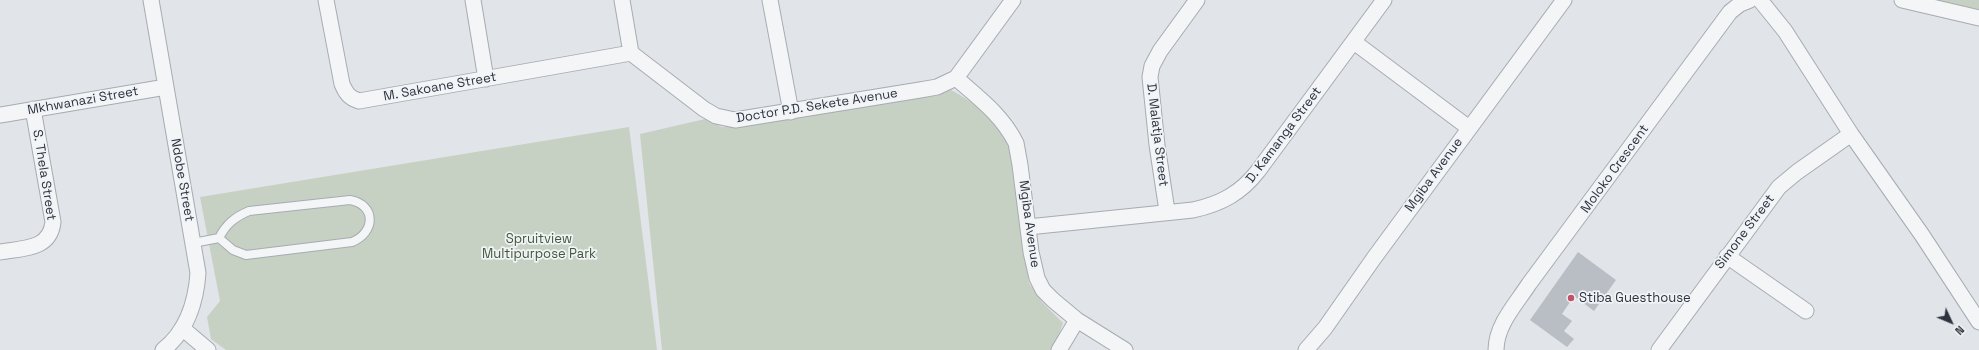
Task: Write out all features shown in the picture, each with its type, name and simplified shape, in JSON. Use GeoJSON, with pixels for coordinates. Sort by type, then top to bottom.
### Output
{"type":"FeatureCollection","features":[{"type":"Feature","properties":{"kind":"street","name":"Ndobe Street"},"geometry":{"type":"LineString","coordinates":[[151,0],[198,272],[194,302],[182,328],[163,350]]}},
{"type":"Feature","properties":{"kind":"street","name":"M. Sakoane Street"},"geometry":{"type":"LineString","coordinates":[[326,0],[342,84],[346,93],[359,101],[631,53]]}},
{"type":"Feature","properties":{"kind":"street"},"geometry":{"type":"LineString","coordinates":[[473,0],[486,79]]}},
{"type":"Feature","properties":{"kind":"street"},"geometry":{"type":"LineString","coordinates":[[622,0],[631,53]]}},
{"type":"Feature","properties":{"kind":"street"},"geometry":{"type":"LineString","coordinates":[[770,0],[790,112]]}},
{"type":"Feature","properties":{"kind":"street","name":"Doctor P.D. Sekete Avenue"},"geometry":{"type":"LineString","coordinates":[[631,53],[716,116],[735,120],[746,120],[937,87],[956,78],[1012,0]]}},
{"type":"Feature","properties":{"kind":"street","name":"D. Malatja Street"},"geometry":{"type":"LineString","coordinates":[[1167,211],[1157,145],[1150,77],[1152,66],[1160,52],[1197,0]]}},
{"type":"Feature","properties":{"kind":"street","name":"D. Kamanga Street"},"geometry":{"type":"LineString","coordinates":[[1028,227],[1207,207],[1228,198],[1248,184],[1384,0]]}},
{"type":"Feature","properties":{"kind":"street","name":"Mgiba Avenue"},"geometry":{"type":"LineString","coordinates":[[1306,350],[1332,319],[1374,258],[1564,0]]}},
{"type":"Feature","properties":{"kind":"street","name":"Moloko Crescent"},"geometry":{"type":"LineString","coordinates":[[1496,350],[1496,342],[1502,324],[1529,284],[1730,12],[1740,4],[1750,0]]}},
{"type":"Feature","properties":{"kind":"street"},"geometry":{"type":"LineString","coordinates":[[1760,0],[1784,31],[1851,134],[1922,235],[1979,322]]}},
{"type":"Feature","properties":{"kind":"street"},"geometry":{"type":"LineString","coordinates":[[1902,0],[1979,18]]}},
{"type":"Feature","properties":{"kind":"street"},"geometry":{"type":"LineString","coordinates":[[1354,42],[1469,128]]}},
{"type":"Feature","properties":{"kind":"street","name":"Mgiba Avenue"},"geometry":{"type":"LineString","coordinates":[[956,78],[999,116],[1009,128],[1016,143],[1037,278],[1043,290],[1077,320],[1125,350]]}},
{"type":"Feature","properties":{"kind":"street","name":"Mkhwanazi Street"},"geometry":{"type":"LineString","coordinates":[[0,115],[166,87]]}},
{"type":"Feature","properties":{"kind":"street","name":"S. Thela Street"},"geometry":{"type":"LineString","coordinates":[[0,252],[39,244],[47,240],[52,232],[53,222],[33,109]]}},
{"type":"Feature","properties":{"kind":"street","name":"Simone Street"},"geometry":{"type":"LineString","coordinates":[[1659,350],[1762,209],[1786,180],[1851,134]]}},
{"type":"Feature","properties":{"kind":"street"},"geometry":{"type":"LineString","coordinates":[[1727,256],[1806,311]]}},
{"type":"Feature","properties":{"kind":"street"},"geometry":{"type":"LineString","coordinates":[[1059,350],[1077,320]]}},
{"type":"Feature","properties":{"kind":"street"},"geometry":{"type":"LineString","coordinates":[[182,328],[208,350]]}},
{"type":"Feature","properties":{"kind":"lane"},"geometry":{"type":"LineString","coordinates":[[193,243],[219,238],[228,224],[238,216],[257,210],[350,200],[362,204],[367,209],[370,222],[364,235],[352,242],[336,245],[246,254],[233,250],[219,238]]}},
{"type":"Feature","properties":{"kind":"green space"},"geometry":{"type":"Polygon","coordinates":[[[1933,0],[1979,0],[1979,10],[1933,0]]]}},
{"type":"Feature","properties":{"kind":"green space"},"geometry":{"type":"Polygon","coordinates":[[[951,90],[968,100],[991,119],[1009,141],[1029,283],[1042,302],[1063,323],[1058,337],[1050,350],[662,350],[640,134],[705,119],[722,127],[756,124],[951,90]]]}},
{"type":"Feature","properties":{"kind":"green space","name":"Spruitview Multipurpose Park"},"geometry":{"type":"Polygon","coordinates":[[[629,127],[657,350],[226,350],[211,339],[207,317],[220,301],[200,197],[629,127]]]}},
{"type":"Feature","properties":{"kind":"building"},"geometry":{"type":"Polygon","coordinates":[[[1578,252],[1616,280],[1594,311],[1574,296],[1562,314],[1572,321],[1564,331],[1574,339],[1567,347],[1530,320],[1578,252]]]}},
{"type":"Feature","properties":{"kind":"place","name":"Stiba Guesthouse"},"geometry":{"type":"Point","coordinates":[1571,298]}}]}
